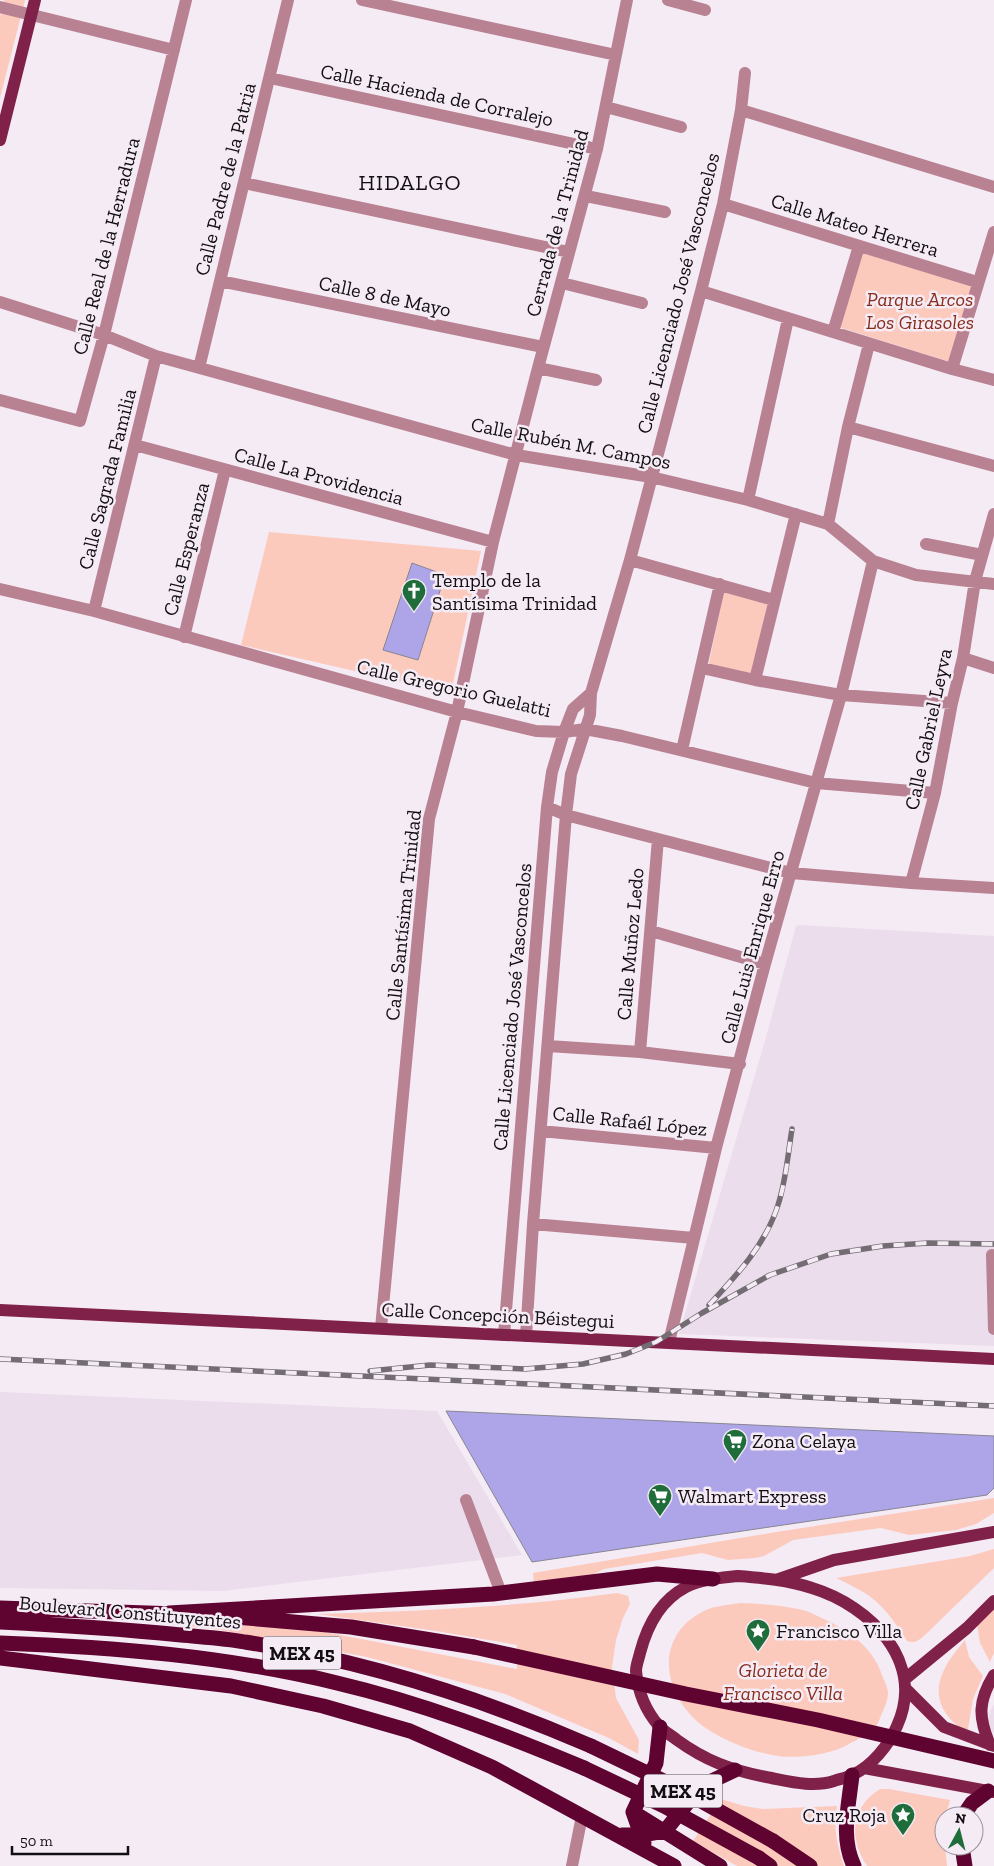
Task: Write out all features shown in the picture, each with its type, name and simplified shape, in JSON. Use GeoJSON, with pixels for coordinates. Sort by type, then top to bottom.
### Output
{"type":"FeatureCollection","features":[{"type":"Feature","properties":{"kind":"highway"},"geometry":{"type":"LineString","coordinates":[[169,1614],[502,1593],[657,1574],[713,1579]]}},
{"type":"Feature","properties":{"kind":"highway"},"geometry":{"type":"LineString","coordinates":[[0,1608],[287,1620],[342,1626],[474,1647],[686,1694],[818,1720],[994,1761]]}},
{"type":"Feature","properties":{"kind":"highway","name":"Boulevard Constituyentes"},"geometry":{"type":"LineString","coordinates":[[0,1622],[98,1626],[244,1641],[341,1661],[430,1685],[554,1730],[591,1746],[674,1786],[772,1841],[810,1866]]}},
{"type":"Feature","properties":{"kind":"highway","name":"Boulevard Constituyentes"},"geometry":{"type":"LineString","coordinates":[[0,1643],[93,1646],[241,1663],[337,1682],[482,1726],[584,1768],[664,1806],[765,1862]]}},
{"type":"Feature","properties":{"kind":"highway"},"geometry":{"type":"LineString","coordinates":[[0,1658],[231,1686],[324,1706],[410,1732],[458,1751],[527,1785],[674,1866]]}},
{"type":"Feature","properties":{"kind":"highway"},"geometry":{"type":"LineString","coordinates":[[648,1850],[640,1835],[633,1812],[656,1763],[660,1727]]}},
{"type":"Feature","properties":{"kind":"highway"},"geometry":{"type":"LineString","coordinates":[[618,1835],[640,1835],[664,1831],[701,1786],[735,1770]]}},
{"type":"Feature","properties":{"kind":"highway"},"geometry":{"type":"LineString","coordinates":[[854,1866],[847,1843],[846,1824],[858,1771]]}},
{"type":"Feature","properties":{"kind":"highway"},"geometry":{"type":"LineString","coordinates":[[970,1806],[991,1791]]}},
{"type":"Feature","properties":{"kind":"highway"},"geometry":{"type":"LineString","coordinates":[[633,1812],[720,1866]]}},
{"type":"Feature","properties":{"kind":"main road"},"geometry":{"type":"LineString","coordinates":[[0,140],[35,0]]}},
{"type":"Feature","properties":{"kind":"main road","name":"Calle Concepción Béistegui"},"geometry":{"type":"LineString","coordinates":[[0,1310],[994,1359]]}},
{"type":"Feature","properties":{"kind":"main road"},"geometry":{"type":"LineString","coordinates":[[779,1579],[834,1560],[994,1532]]}},
{"type":"Feature","properties":{"kind":"main road"},"geometry":{"type":"LineString","coordinates":[[738,1576],[779,1579],[814,1588],[845,1602],[874,1623],[892,1645],[902,1666],[906,1684],[902,1715],[894,1732],[880,1752],[858,1771],[828,1783],[798,1783],[735,1770],[697,1754],[660,1727],[642,1702],[636,1670],[642,1645],[654,1616],[670,1597],[687,1587],[713,1579],[738,1576]]}},
{"type":"Feature","properties":{"kind":"main road"},"geometry":{"type":"LineString","coordinates":[[906,1684],[994,1601]]}},
{"type":"Feature","properties":{"kind":"main road"},"geometry":{"type":"LineString","coordinates":[[992,1746],[982,1728],[980,1709],[983,1697],[994,1675]]}},
{"type":"Feature","properties":{"kind":"main road"},"geometry":{"type":"LineString","coordinates":[[906,1684],[944,1727],[992,1746]]}},
{"type":"Feature","properties":{"kind":"main road"},"geometry":{"type":"LineString","coordinates":[[858,1771],[991,1791]]}},
{"type":"Feature","properties":{"kind":"street","name":"Calle Real de la Herradura"},"geometry":{"type":"LineString","coordinates":[[0,400],[80,421],[104,335],[186,0]]}},
{"type":"Feature","properties":{"kind":"street","name":"Calle Padre de la Patria"},"geometry":{"type":"LineString","coordinates":[[199,368],[288,0]]}},
{"type":"Feature","properties":{"kind":"street"},"geometry":{"type":"LineString","coordinates":[[362,0],[616,55]]}},
{"type":"Feature","properties":{"kind":"street","name":"Cerrada de la Trinidad"},"geometry":{"type":"LineString","coordinates":[[516,455],[543,347],[598,149],[627,0]]}},
{"type":"Feature","properties":{"kind":"street"},"geometry":{"type":"LineString","coordinates":[[668,0],[705,10]]}},
{"type":"Feature","properties":{"kind":"street"},"geometry":{"type":"LineString","coordinates":[[0,8],[174,50]]}},
{"type":"Feature","properties":{"kind":"street","name":"Calle Licenciado José Vasconcelos"},"geometry":{"type":"LineString","coordinates":[[526,1336],[533,1224],[566,815],[571,774],[590,715],[591,693],[630,560],[723,204],[741,110],[745,73]]}},
{"type":"Feature","properties":{"kind":"street","name":"Calle Hacienda de Corralejo"},"geometry":{"type":"LineString","coordinates":[[270,78],[598,149]]}},
{"type":"Feature","properties":{"kind":"street"},"geometry":{"type":"LineString","coordinates":[[606,107],[680,127]]}},
{"type":"Feature","properties":{"kind":"street"},"geometry":{"type":"LineString","coordinates":[[741,110],[994,187]]}},
{"type":"Feature","properties":{"kind":"street"},"geometry":{"type":"LineString","coordinates":[[244,183],[569,252]]}},
{"type":"Feature","properties":{"kind":"street"},"geometry":{"type":"LineString","coordinates":[[586,196],[665,212]]}},
{"type":"Feature","properties":{"kind":"street","name":"Calle Mateo Herrera"},"geometry":{"type":"LineString","coordinates":[[723,204],[978,282]]}},
{"type":"Feature","properties":{"kind":"street"},"geometry":{"type":"LineString","coordinates":[[952,369],[994,232]]}},
{"type":"Feature","properties":{"kind":"street"},"geometry":{"type":"LineString","coordinates":[[833,332],[859,246]]}},
{"type":"Feature","properties":{"kind":"street","name":"Calle 8 de Mayo"},"geometry":{"type":"LineString","coordinates":[[220,281],[543,347]]}},
{"type":"Feature","properties":{"kind":"street"},"geometry":{"type":"LineString","coordinates":[[562,283],[642,302]]}},
{"type":"Feature","properties":{"kind":"street"},"geometry":{"type":"LineString","coordinates":[[701,291],[869,344],[994,380]]}},
{"type":"Feature","properties":{"kind":"street","name":"Calle Rubén M. Campos"},"geometry":{"type":"LineString","coordinates":[[0,302],[104,335],[156,356],[516,455],[651,477],[748,500],[828,524],[873,561],[916,575],[994,584]]}},
{"type":"Feature","properties":{"kind":"street"},"geometry":{"type":"LineString","coordinates":[[748,500],[788,319]]}},
{"type":"Feature","properties":{"kind":"street"},"geometry":{"type":"LineString","coordinates":[[828,524],[848,427],[869,344]]}},
{"type":"Feature","properties":{"kind":"street","name":"Calle Sagrada Familia"},"geometry":{"type":"LineString","coordinates":[[94,611],[156,356]]}},
{"type":"Feature","properties":{"kind":"street"},"geometry":{"type":"LineString","coordinates":[[538,368],[596,380]]}},
{"type":"Feature","properties":{"kind":"street"},"geometry":{"type":"LineString","coordinates":[[848,427],[994,466]]}},
{"type":"Feature","properties":{"kind":"street","name":"Calle La Providencia"},"geometry":{"type":"LineString","coordinates":[[134,445],[493,542]]}},
{"type":"Feature","properties":{"kind":"street","name":"Calle Santísima Trinidad"},"geometry":{"type":"LineString","coordinates":[[381,1328],[429,819],[457,712],[493,542],[516,455]]}},
{"type":"Feature","properties":{"kind":"street","name":"Calle Esperanza"},"geometry":{"type":"LineString","coordinates":[[184,638],[225,470]]}},
{"type":"Feature","properties":{"kind":"street"},"geometry":{"type":"LineString","coordinates":[[755,680],[796,514]]}},
{"type":"Feature","properties":{"kind":"street","name":"Calle Gabriel Leyva"},"geometry":{"type":"LineString","coordinates":[[911,884],[935,793],[952,703],[963,658],[974,581],[994,514]]}},
{"type":"Feature","properties":{"kind":"street"},"geometry":{"type":"LineString","coordinates":[[926,544],[982,555]]}},
{"type":"Feature","properties":{"kind":"street"},"geometry":{"type":"LineString","coordinates":[[630,560],[774,600]]}},
{"type":"Feature","properties":{"kind":"street","name":"Calle Luis Enrique Erro"},"geometry":{"type":"LineString","coordinates":[[669,1342],[716,1148],[740,1064],[765,964],[841,695],[873,561]]}},
{"type":"Feature","properties":{"kind":"street"},"geometry":{"type":"LineString","coordinates":[[682,750],[720,584]]}},
{"type":"Feature","properties":{"kind":"street","name":"Calle Gregorio Guelatti"},"geometry":{"type":"LineString","coordinates":[[0,589],[94,611],[184,638],[457,712],[536,731],[564,732],[585,729],[682,750],[816,783],[935,793]]}},
{"type":"Feature","properties":{"kind":"street"},"geometry":{"type":"LineString","coordinates":[[963,658],[994,668]]}},
{"type":"Feature","properties":{"kind":"street"},"geometry":{"type":"LineString","coordinates":[[702,668],[755,680],[841,695],[952,703]]}},
{"type":"Feature","properties":{"kind":"street","name":"Calle Licenciado José Vasconcelos"},"geometry":{"type":"LineString","coordinates":[[504,1335],[547,807],[552,772],[564,732],[574,709],[591,693]]}},
{"type":"Feature","properties":{"kind":"street"},"geometry":{"type":"LineString","coordinates":[[547,807],[566,815],[791,873],[911,884],[994,888]]}},
{"type":"Feature","properties":{"kind":"street","name":"Calle Muñoz Ledo"},"geometry":{"type":"LineString","coordinates":[[640,1052],[658,839]]}},
{"type":"Feature","properties":{"kind":"street"},"geometry":{"type":"LineString","coordinates":[[651,931],[765,964]]}},
{"type":"Feature","properties":{"kind":"street"},"geometry":{"type":"LineString","coordinates":[[548,1046],[640,1052],[740,1064]]}},
{"type":"Feature","properties":{"kind":"street","name":"Calle Rafaél López"},"geometry":{"type":"LineString","coordinates":[[541,1131],[716,1148]]}},
{"type":"Feature","properties":{"kind":"street"},"geometry":{"type":"LineString","coordinates":[[533,1224],[694,1238]]}},
{"type":"Feature","properties":{"kind":"street"},"geometry":{"type":"LineString","coordinates":[[992,1255],[994,1329]]}},
{"type":"Feature","properties":{"kind":"street"},"geometry":{"type":"LineString","coordinates":[[466,1500],[502,1593]]}},
{"type":"Feature","properties":{"kind":"street"},"geometry":{"type":"LineString","coordinates":[[572,1866],[582,1816]]}},
{"type":"Feature","properties":{"kind":"shaded area"},"geometry":{"type":"Polygon","coordinates":[[[796,926],[994,936],[994,1346],[679,1334],[766,1037],[796,926]]]}},
{"type":"Feature","properties":{"kind":"shaded area"},"geometry":{"type":"Polygon","coordinates":[[[0,1392],[437,1411],[522,1555],[223,1591],[0,1588],[0,1392]]]}},
{"type":"Feature","properties":{"kind":"shaded area"},"geometry":{"type":"Polygon","coordinates":[[[994,1704],[994,1736],[988,1723],[990,1711],[994,1704]]]}},
{"type":"Feature","properties":{"kind":"green space"},"geometry":{"type":"Polygon","coordinates":[[[4,0],[25,0],[0,98],[0,17],[4,0]]]}},
{"type":"Feature","properties":{"kind":"green space","name":"Parque Arcos Los Girasoles"},"geometry":{"type":"Polygon","coordinates":[[[861,250],[975,285],[950,362],[839,327],[861,250]]]}},
{"type":"Feature","properties":{"kind":"green space"},"geometry":{"type":"Polygon","coordinates":[[[269,532],[481,551],[451,693],[241,645],[269,532]]]}},
{"type":"Feature","properties":{"kind":"green space"},"geometry":{"type":"Polygon","coordinates":[[[725,588],[770,604],[751,677],[708,667],[725,588]]]}},
{"type":"Feature","properties":{"kind":"green space"},"geometry":{"type":"Polygon","coordinates":[[[994,1498],[994,1513],[976,1524],[956,1530],[909,1535],[881,1528],[793,1540],[764,1556],[755,1558],[728,1560],[702,1553],[604,1569],[592,1575],[534,1584],[533,1573],[994,1498]]]}},
{"type":"Feature","properties":{"kind":"green space"},"geometry":{"type":"Polygon","coordinates":[[[994,1549],[994,1568],[925,1635],[915,1642],[907,1641],[892,1618],[870,1596],[836,1578],[970,1556],[994,1549]]]}},
{"type":"Feature","properties":{"kind":"green space"},"geometry":{"type":"Polygon","coordinates":[[[617,1593],[628,1596],[630,1604],[616,1640],[612,1667],[616,1698],[639,1740],[638,1754],[609,1738],[505,1694],[367,1657],[221,1630],[151,1622],[222,1622],[325,1632],[517,1669],[517,1645],[317,1614],[505,1605],[617,1593]]]}},
{"type":"Feature","properties":{"kind":"green space","name":"Glorieta de Francisco Villa"},"geometry":{"type":"Polygon","coordinates":[[[740,1603],[779,1606],[806,1611],[833,1624],[859,1641],[873,1656],[888,1691],[885,1706],[875,1727],[863,1737],[834,1751],[815,1755],[787,1757],[756,1751],[730,1742],[697,1721],[689,1713],[673,1687],[669,1660],[672,1646],[677,1634],[700,1613],[714,1607],[740,1603]]]}},
{"type":"Feature","properties":{"kind":"green space"},"geometry":{"type":"Polygon","coordinates":[[[994,1607],[994,1653],[990,1662],[980,1643],[977,1624],[994,1607]]]}},
{"type":"Feature","properties":{"kind":"green space"},"geometry":{"type":"Polygon","coordinates":[[[965,1640],[969,1657],[983,1676],[973,1699],[968,1729],[965,1731],[945,1712],[941,1705],[939,1689],[940,1680],[946,1666],[965,1640]]]}},
{"type":"Feature","properties":{"kind":"green space"},"geometry":{"type":"Polygon","coordinates":[[[880,1789],[889,1789],[950,1800],[948,1806],[934,1806],[934,1856],[946,1856],[947,1866],[867,1866],[857,1845],[855,1834],[858,1814],[870,1797],[880,1789]]]}},
{"type":"Feature","properties":{"kind":"green space"},"geometry":{"type":"Polygon","coordinates":[[[721,1799],[763,1809],[837,1806],[836,1836],[844,1866],[737,1866],[693,1841],[721,1799]]]}},
{"type":"Feature","properties":{"kind":"building","name":"Templo de la Santísima Trinidad"},"geometry":{"type":"Polygon","coordinates":[[[412,563],[445,575],[418,660],[383,650],[412,563]]]}},
{"type":"Feature","properties":{"kind":"building","name":"Zona Celaya"},"geometry":{"type":"Polygon","coordinates":[[[446,1411],[994,1436],[994,1488],[987,1495],[532,1562],[446,1411]]]}},
{"type":"Feature","properties":{"kind":"railway"},"geometry":{"type":"LineString","coordinates":[[709,1305],[749,1259],[773,1219],[783,1186],[792,1129]]}},
{"type":"Feature","properties":{"kind":"railway"},"geometry":{"type":"LineString","coordinates":[[370,1371],[430,1365],[525,1369],[583,1364],[626,1354],[656,1342],[702,1313],[770,1275],[831,1254],[883,1246],[928,1243],[994,1244]]}},
{"type":"Feature","properties":{"kind":"railway"},"geometry":{"type":"LineString","coordinates":[[0,1359],[994,1406]]}},
{"type":"Feature","properties":{"kind":"place","name":"Templo de la Santísima Trinidad"},"geometry":{"type":"Point","coordinates":[414,612]}},
{"type":"Feature","properties":{"kind":"place","name":"Zona Celaya"},"geometry":{"type":"Point","coordinates":[735,1462]}},
{"type":"Feature","properties":{"kind":"place","name":"Walmart Express"},"geometry":{"type":"Point","coordinates":[660,1517]}},
{"type":"Feature","properties":{"kind":"place","name":"Francisco Villa"},"geometry":{"type":"Point","coordinates":[758,1652]}},
{"type":"Feature","properties":{"kind":"place","name":"Cruz Roja"},"geometry":{"type":"Point","coordinates":[903,1836]}},
{"type":"Feature","properties":{"kind":"district","name":"HIDALGO"},"geometry":{"type":"Point","coordinates":[410,182]}}]}
